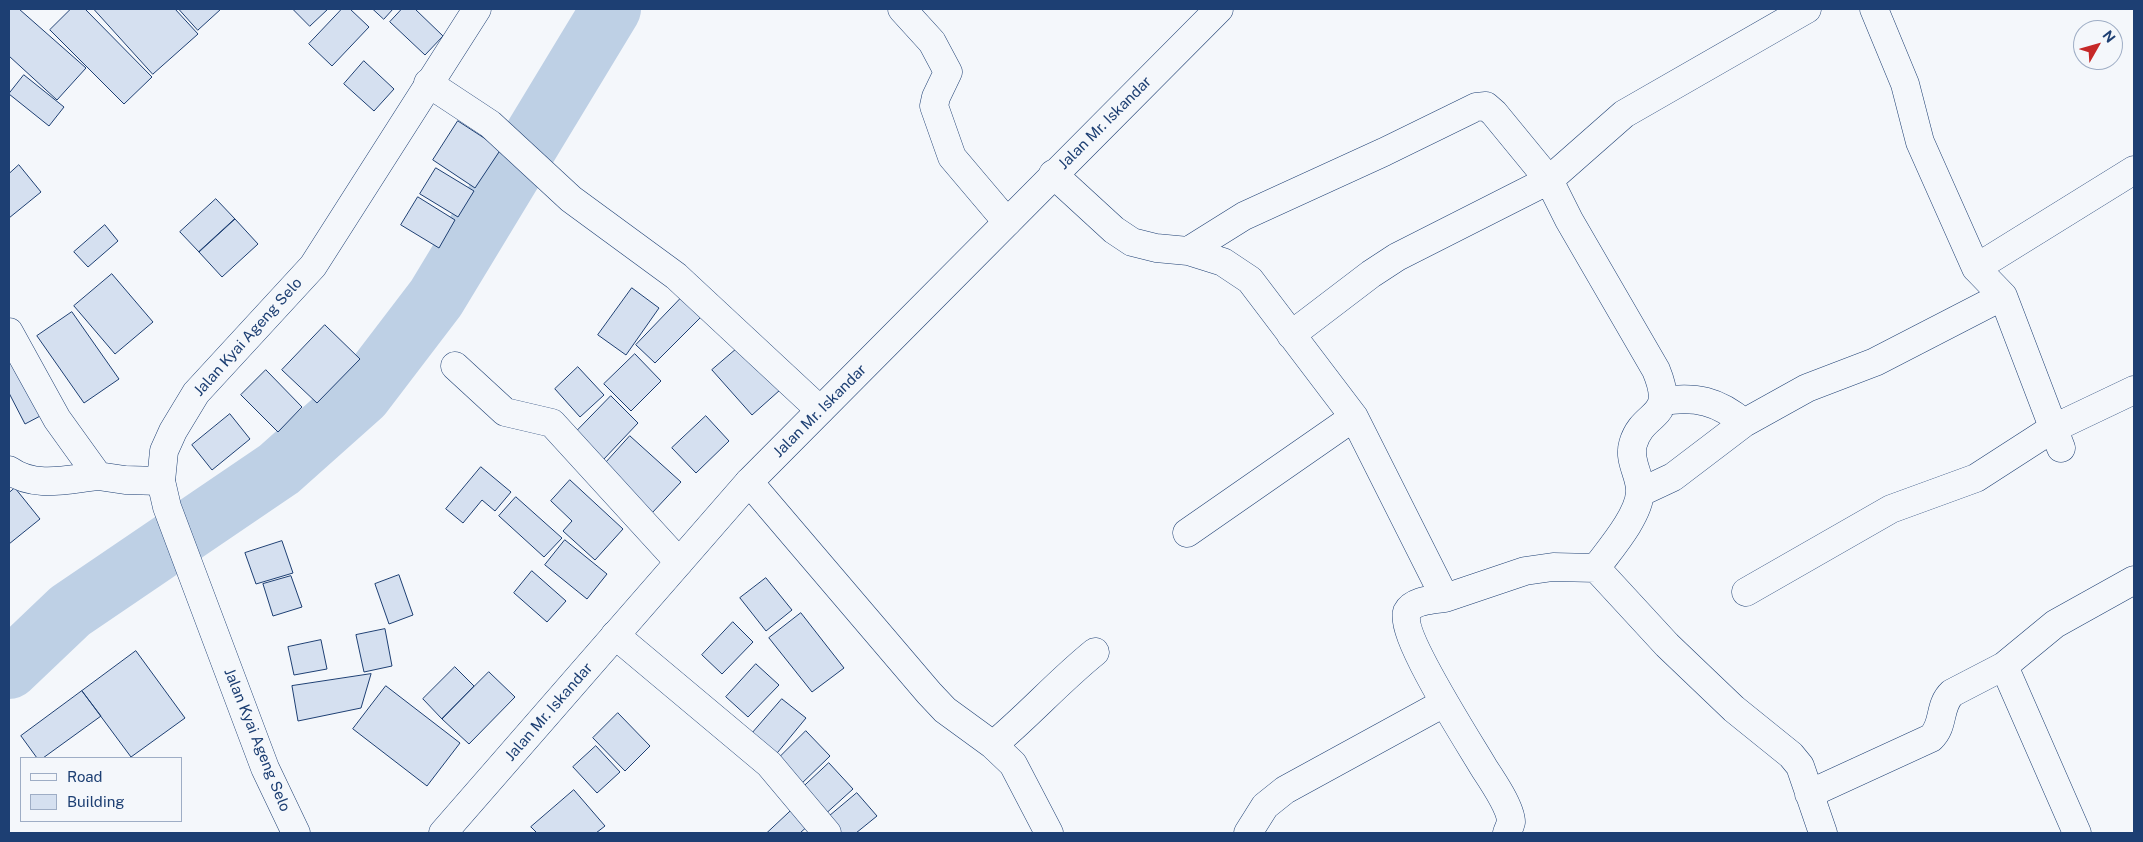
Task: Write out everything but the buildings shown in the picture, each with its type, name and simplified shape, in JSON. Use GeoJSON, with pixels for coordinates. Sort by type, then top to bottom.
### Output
{"type":"FeatureCollection","features":[{"type":"Feature","properties":{"kind":"street","name":"Jalan Kyai Ageng Selo"},"geometry":{"type":"LineString","coordinates":[[296,833],[265,768],[167,507],[161,480],[164,451],[196,393],[313,266],[477,9]]}},
{"type":"Feature","properties":{"kind":"street"},"geometry":{"type":"LineString","coordinates":[[902,9],[932,42],[948,72],[936,97],[934,106],[952,157],[1007,222]]}},
{"type":"Feature","properties":{"kind":"street","name":"Jalan Mr. Iskandar"},"geometry":{"type":"LineString","coordinates":[[443,833],[750,482],[1053,174],[1219,9]]}},
{"type":"Feature","properties":{"kind":"street"},"geometry":{"type":"LineString","coordinates":[[1292,335],[1371,274],[1397,257],[1549,180],[1624,114],[1808,9]]}},
{"type":"Feature","properties":{"kind":"street"},"geometry":{"type":"LineString","coordinates":[[1874,9],[1904,84],[1920,142],[1976,268],[2003,296],[2056,438]]}},
{"type":"Feature","properties":{"kind":"street"},"geometry":{"type":"LineString","coordinates":[[428,83],[490,124],[571,199],[676,276],[820,410]]}},
{"type":"Feature","properties":{"kind":"street"},"geometry":{"type":"LineString","coordinates":[[1188,251],[1244,216],[1482,105],[1494,112],[1549,180],[1569,220],[1656,370],[1661,383],[1664,401],[1656,414],[1638,433],[1632,445],[1632,460],[1640,492],[1632,516],[1596,568]]}},
{"type":"Feature","properties":{"kind":"street"},"geometry":{"type":"LineString","coordinates":[[1976,268],[2134,170]]}},
{"type":"Feature","properties":{"kind":"street"},"geometry":{"type":"LineString","coordinates":[[1053,174],[1114,230],[1132,242],[1156,248],[1188,251],[1223,262],[1250,280],[1354,417],[1445,598]]}},
{"type":"Feature","properties":{"kind":"street"},"geometry":{"type":"LineString","coordinates":[[1640,492],[1673,477],[1744,423],[1807,388],[1875,362],[2003,296]]}},
{"type":"Feature","properties":{"kind":"street"},"geometry":{"type":"LineString","coordinates":[[9,332],[57,419],[98,476]]}},
{"type":"Feature","properties":{"kind":"street"},"geometry":{"type":"LineString","coordinates":[[455,366],[504,412],[552,423],[679,562]]}},
{"type":"Feature","properties":{"kind":"street"},"geometry":{"type":"LineString","coordinates":[[1746,592],[1891,509],[1976,478],[2056,438],[2134,390]]}},
{"type":"Feature","properties":{"kind":"street"},"geometry":{"type":"LineString","coordinates":[[1664,401],[1684,398],[1715,403],[1731,412],[1744,423]]}},
{"type":"Feature","properties":{"kind":"street"},"geometry":{"type":"LineString","coordinates":[[1187,533],[1354,417]]}},
{"type":"Feature","properties":{"kind":"street"},"geometry":{"type":"LineString","coordinates":[[9,470],[15,475],[45,482],[98,476],[126,480],[161,480]]}},
{"type":"Feature","properties":{"kind":"street"},"geometry":{"type":"LineString","coordinates":[[750,482],[929,693],[946,710],[993,745],[1013,764],[1049,833]]}},
{"type":"Feature","properties":{"kind":"street"},"geometry":{"type":"LineString","coordinates":[[1507,833],[1511,822],[1503,798],[1444,703],[1411,637],[1406,621],[1408,611],[1415,603],[1445,598],[1525,571],[1553,567],[1596,568],[1667,645],[1734,709],[1790,755],[1800,766],[1823,833]]}},
{"type":"Feature","properties":{"kind":"street"},"geometry":{"type":"LineString","coordinates":[[1809,794],[1931,738],[1939,730],[1940,719],[1947,698],[2004,666],[2056,624],[2134,580]]}},
{"type":"Feature","properties":{"kind":"street"},"geometry":{"type":"LineString","coordinates":[[615,635],[769,764],[828,833]]}},
{"type":"Feature","properties":{"kind":"street"},"geometry":{"type":"LineString","coordinates":[[993,745],[1021,722],[1066,675],[1095,652]]}},
{"type":"Feature","properties":{"kind":"street"},"geometry":{"type":"LineString","coordinates":[[2004,666],[2077,833]]}},
{"type":"Feature","properties":{"kind":"street"},"geometry":{"type":"LineString","coordinates":[[1248,833],[1265,806],[1285,790],[1444,703]]}},
{"type":"Feature","properties":{"kind":"waterway"},"geometry":{"type":"LineString","coordinates":[[9,669],[70,611],[279,469],[362,395],[436,298],[611,9]]}}]}
